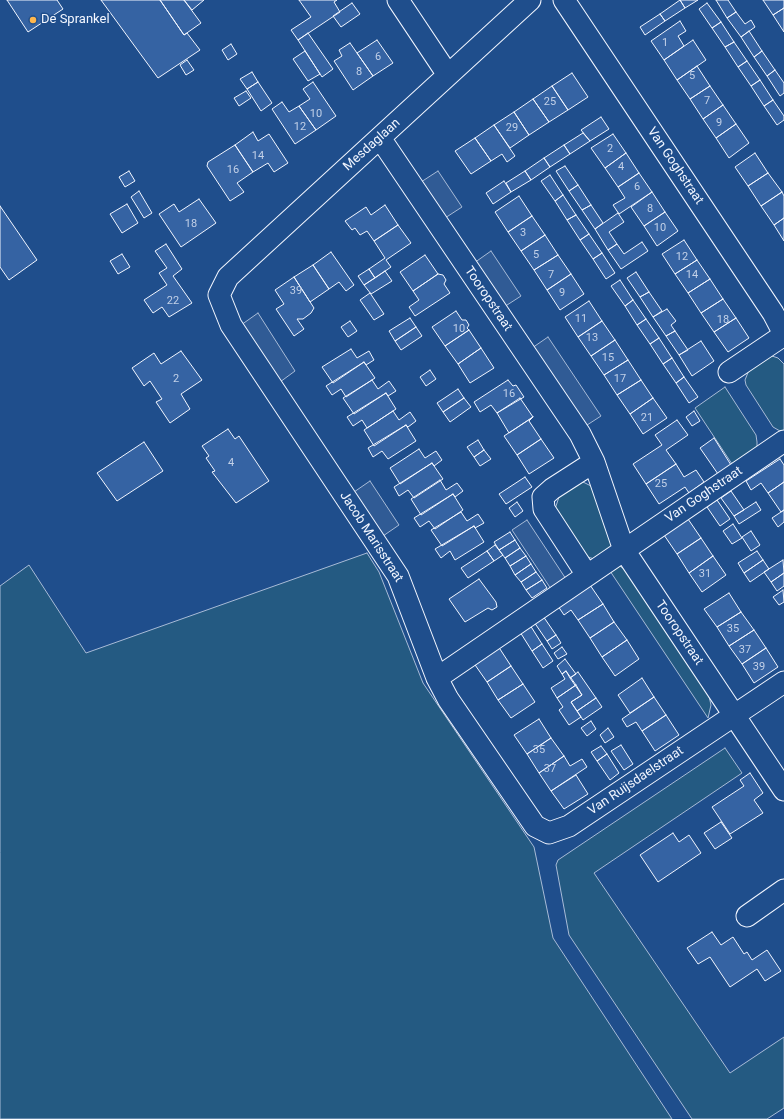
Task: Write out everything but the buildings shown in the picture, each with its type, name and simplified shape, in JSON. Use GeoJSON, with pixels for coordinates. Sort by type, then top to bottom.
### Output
{"type":"FeatureCollection","features":[{"type":"Feature","properties":{"kind":"street"},"geometry":{"type":"LineString","coordinates":[[398,0],[448,75]]}},
{"type":"Feature","properties":{"kind":"street","name":"Mesdaglaan"},"geometry":{"type":"LineString","coordinates":[[219,295],[228,277],[530,0]]}},
{"type":"Feature","properties":{"kind":"street","name":"Van Goghstraat"},"geometry":{"type":"LineString","coordinates":[[564,0],[773,313],[784,335],[730,372]]}},
{"type":"Feature","properties":{"kind":"street","name":"Tooropstraat"},"geometry":{"type":"LineString","coordinates":[[380,138],[580,434],[594,462],[624,550],[735,715]]}},
{"type":"Feature","properties":{"kind":"street","name":"Jacob Marisstraat"},"geometry":{"type":"LineString","coordinates":[[219,295],[231,325],[398,576],[437,678],[448,699],[535,826]]}},
{"type":"Feature","properties":{"kind":"street","name":"Van Goghstraat"},"geometry":{"type":"LineString","coordinates":[[624,550],[784,441]]}},
{"type":"Feature","properties":{"kind":"street"},"geometry":{"type":"LineString","coordinates":[[587,575],[544,509],[543,497],[552,489],[594,462]]}},
{"type":"Feature","properties":{"kind":"street"},"geometry":{"type":"LineString","coordinates":[[437,678],[624,550]]}},
{"type":"Feature","properties":{"kind":"street","name":"Van Ruijsdaelstraat"},"geometry":{"type":"LineString","coordinates":[[535,826],[549,834],[569,826],[784,682]]}},
{"type":"Feature","properties":{"kind":"street"},"geometry":{"type":"LineString","coordinates":[[735,715],[784,790]]}},
{"type":"Feature","properties":{"kind":"street"},"geometry":{"type":"LineString","coordinates":[[747,916],[784,890]]}},
{"type":"Feature","properties":{"kind":"shaded area"},"geometry":{"type":"Polygon","coordinates":[[[438,171],[462,207],[445,218],[421,182],[438,171]]]}},
{"type":"Feature","properties":{"kind":"shaded area"},"geometry":{"type":"Polygon","coordinates":[[[491,251],[521,296],[504,307],[474,263],[491,251]]]}},
{"type":"Feature","properties":{"kind":"shaded area"},"geometry":{"type":"Polygon","coordinates":[[[258,313],[295,371],[280,382],[241,325],[258,313]]]}},
{"type":"Feature","properties":{"kind":"shaded area"},"geometry":{"type":"Polygon","coordinates":[[[548,337],[601,416],[584,427],[532,348],[548,337]]]}},
{"type":"Feature","properties":{"kind":"shaded area"},"geometry":{"type":"Polygon","coordinates":[[[772,356],[778,358],[784,364],[784,431],[780,431],[773,427],[746,385],[745,380],[749,370],[764,358],[772,356]]]}},
{"type":"Feature","properties":{"kind":"shaded area"},"geometry":{"type":"Polygon","coordinates":[[[725,387],[756,435],[757,442],[757,448],[732,464],[695,408],[725,387]]]}},
{"type":"Feature","properties":{"kind":"shaded area"},"geometry":{"type":"Polygon","coordinates":[[[370,481],[399,525],[383,536],[354,492],[370,481]]]}},
{"type":"Feature","properties":{"kind":"shaded area"},"geometry":{"type":"Polygon","coordinates":[[[583,482],[593,487],[612,540],[611,547],[594,559],[585,556],[555,509],[560,494],[574,484],[583,482]]]}},
{"type":"Feature","properties":{"kind":"shaded area"},"geometry":{"type":"Polygon","coordinates":[[[527,520],[566,579],[551,589],[512,530],[527,520]]]}},
{"type":"Feature","properties":{"kind":"shaded area"},"geometry":{"type":"Polygon","coordinates":[[[367,553],[379,572],[423,683],[534,847],[553,938],[672,1119],[0,1119],[0,586],[29,565],[86,653],[367,553]]]}},
{"type":"Feature","properties":{"kind":"shaded area"},"geometry":{"type":"Polygon","coordinates":[[[618,565],[626,570],[708,692],[711,705],[708,718],[608,568],[618,565]]]}},
{"type":"Feature","properties":{"kind":"shaded area"},"geometry":{"type":"Polygon","coordinates":[[[725,748],[742,773],[594,873],[730,1073],[784,1037],[784,1108],[767,1119],[692,1119],[569,935],[556,865],[558,860],[725,748]]]}},
{"type":"Feature","properties":{"kind":"place","name":"De Sprankel"},"geometry":{"type":"Point","coordinates":[33,20]}}]}
